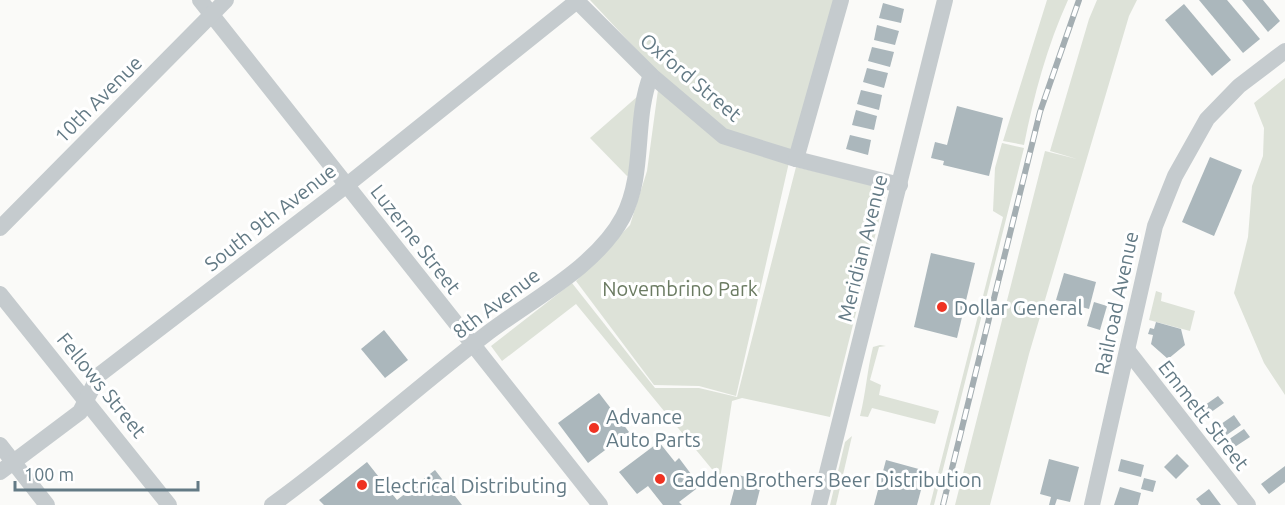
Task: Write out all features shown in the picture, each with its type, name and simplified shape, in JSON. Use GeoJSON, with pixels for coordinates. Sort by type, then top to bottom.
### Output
{"type":"FeatureCollection","features":[{"type":"Feature","properties":{"kind":"street","name":"Luzerne Street"},"geometry":{"type":"LineString","coordinates":[[200,0],[600,505]]}},
{"type":"Feature","properties":{"kind":"street","name":"10th Avenue"},"geometry":{"type":"LineString","coordinates":[[0,228],[226,0]]}},
{"type":"Feature","properties":{"kind":"street","name":"Oxford Street"},"geometry":{"type":"LineString","coordinates":[[576,0],[651,75],[723,136],[796,159],[900,185]]}},
{"type":"Feature","properties":{"kind":"street","name":"South 9th Avenue"},"geometry":{"type":"LineString","coordinates":[[7,467],[80,412],[99,375],[347,185],[576,0]]}},
{"type":"Feature","properties":{"kind":"street"},"geometry":{"type":"LineString","coordinates":[[796,159],[841,0]]}},
{"type":"Feature","properties":{"kind":"street","name":"Meridian Avenue"},"geometry":{"type":"LineString","coordinates":[[819,505],[945,0]]}},
{"type":"Feature","properties":{"kind":"street","name":"Railroad Avenue"},"geometry":{"type":"LineString","coordinates":[[1092,505],[1155,226],[1175,176],[1207,119],[1239,86],[1285,51]]}},
{"type":"Feature","properties":{"kind":"street","name":"8th Avenue"},"geometry":{"type":"LineString","coordinates":[[275,504],[474,346],[592,256],[622,217],[635,184],[643,95],[651,75]]}},
{"type":"Feature","properties":{"kind":"street","name":"Fellows Street"},"geometry":{"type":"LineString","coordinates":[[0,294],[86,398],[169,505]]}},
{"type":"Feature","properties":{"kind":"street","name":"Emmett Street"},"geometry":{"type":"LineString","coordinates":[[1128,351],[1248,505]]}},
{"type":"Feature","properties":{"kind":"street"},"geometry":{"type":"LineString","coordinates":[[0,445],[7,467],[47,505]]}},
{"type":"Feature","properties":{"kind":"green space","name":"Novembrino Park"},"geometry":{"type":"Polygon","coordinates":[[[590,0],[835,0],[792,149],[736,396],[699,386],[654,385],[576,281],[630,225],[647,171],[660,75],[590,0]]]}},
{"type":"Feature","properties":{"kind":"green space"},"geometry":{"type":"Polygon","coordinates":[[[1047,0],[1068,0],[1042,71],[1024,145],[1003,141],[1047,0]]]}},
{"type":"Feature","properties":{"kind":"green space"},"geometry":{"type":"Polygon","coordinates":[[[1097,0],[1137,0],[1129,16],[1029,354],[990,505],[955,505],[1045,151],[1077,159],[1050,151],[1089,19],[1097,0]]]}},
{"type":"Feature","properties":{"kind":"green space"},"geometry":{"type":"Polygon","coordinates":[[[1285,78],[1285,395],[1264,363],[1234,293],[1248,237],[1252,186],[1263,156],[1264,128],[1254,103],[1285,78]]]}},
{"type":"Feature","properties":{"kind":"green space"},"geometry":{"type":"Polygon","coordinates":[[[638,96],[629,175],[627,176],[590,138],[638,96]]]}},
{"type":"Feature","properties":{"kind":"green space"},"geometry":{"type":"Polygon","coordinates":[[[1002,143],[1024,148],[934,505],[930,505],[1003,217],[993,211],[995,168],[1002,143]]]}},
{"type":"Feature","properties":{"kind":"green space"},"geometry":{"type":"Polygon","coordinates":[[[796,167],[887,188],[830,417],[742,398],[732,401],[720,479],[576,304],[502,361],[491,346],[572,283],[655,388],[699,388],[737,397],[796,167]]]}},
{"type":"Feature","properties":{"kind":"green space"},"geometry":{"type":"Polygon","coordinates":[[[1156,291],[1162,293],[1161,301],[1195,311],[1190,331],[1149,320],[1156,291]]]}},
{"type":"Feature","properties":{"kind":"green space"},"geometry":{"type":"Polygon","coordinates":[[[886,346],[879,347],[870,380],[881,385],[879,395],[939,411],[935,424],[872,408],[868,417],[860,416],[873,347],[886,346]]]}},
{"type":"Feature","properties":{"kind":"green space"},"geometry":{"type":"Polygon","coordinates":[[[852,436],[836,505],[830,505],[845,442],[852,436]]]}},
{"type":"Feature","properties":{"kind":"building"},"geometry":{"type":"Polygon","coordinates":[[[1199,0],[1227,0],[1260,39],[1243,53],[1199,0]]]}},
{"type":"Feature","properties":{"kind":"building"},"geometry":{"type":"Polygon","coordinates":[[[1242,0],[1263,0],[1280,21],[1268,32],[1242,0]]]}},
{"type":"Feature","properties":{"kind":"building"},"geometry":{"type":"Polygon","coordinates":[[[883,3],[904,9],[901,23],[879,18],[883,3]]]}},
{"type":"Feature","properties":{"kind":"building"},"geometry":{"type":"Polygon","coordinates":[[[1184,4],[1231,60],[1212,76],[1165,20],[1184,4]]]}},
{"type":"Feature","properties":{"kind":"building"},"geometry":{"type":"Polygon","coordinates":[[[877,25],[899,31],[895,45],[874,40],[877,25]]]}},
{"type":"Feature","properties":{"kind":"building"},"geometry":{"type":"Polygon","coordinates":[[[872,47],[894,52],[890,67],[868,61],[872,47]]]}},
{"type":"Feature","properties":{"kind":"building"},"geometry":{"type":"Polygon","coordinates":[[[867,68],[888,73],[884,88],[863,82],[867,68]]]}},
{"type":"Feature","properties":{"kind":"building"},"geometry":{"type":"Polygon","coordinates":[[[861,90],[882,95],[879,110],[857,104],[861,90]]]}},
{"type":"Feature","properties":{"kind":"building"},"geometry":{"type":"Polygon","coordinates":[[[957,106],[1003,118],[989,176],[943,165],[944,161],[931,158],[935,142],[947,145],[957,106]]]}},
{"type":"Feature","properties":{"kind":"building"},"geometry":{"type":"Polygon","coordinates":[[[856,110],[877,116],[874,130],[852,125],[856,110]]]}},
{"type":"Feature","properties":{"kind":"building"},"geometry":{"type":"Polygon","coordinates":[[[850,135],[871,140],[868,155],[846,149],[850,135]]]}},
{"type":"Feature","properties":{"kind":"building"},"geometry":{"type":"Polygon","coordinates":[[[1210,157],[1242,170],[1214,236],[1182,222],[1210,157]]]}},
{"type":"Feature","properties":{"kind":"building","name":"Dollar General"},"geometry":{"type":"Polygon","coordinates":[[[931,253],[975,263],[957,338],[914,327],[931,253]]]}},
{"type":"Feature","properties":{"kind":"building"},"geometry":{"type":"Polygon","coordinates":[[[1064,273],[1096,282],[1089,309],[1056,300],[1064,273]]]}},
{"type":"Feature","properties":{"kind":"building"},"geometry":{"type":"Polygon","coordinates":[[[1094,302],[1107,306],[1100,330],[1087,326],[1094,302]]]}},
{"type":"Feature","properties":{"kind":"building"},"geometry":{"type":"Polygon","coordinates":[[[1156,322],[1181,329],[1185,345],[1168,359],[1151,344],[1153,335],[1148,334],[1150,328],[1154,329],[1156,322]]]}},
{"type":"Feature","properties":{"kind":"building"},"geometry":{"type":"Polygon","coordinates":[[[384,330],[408,360],[385,378],[361,349],[384,330]]]}},
{"type":"Feature","properties":{"kind":"building","name":"Advance Auto Parts"},"geometry":{"type":"Polygon","coordinates":[[[599,393],[629,432],[588,463],[558,423],[599,393]]]}},
{"type":"Feature","properties":{"kind":"building"},"geometry":{"type":"Polygon","coordinates":[[[1218,396],[1224,403],[1200,420],[1195,412],[1218,396]]]}},
{"type":"Feature","properties":{"kind":"building"},"geometry":{"type":"Polygon","coordinates":[[[1234,415],[1241,425],[1218,441],[1211,431],[1234,415]]]}},
{"type":"Feature","properties":{"kind":"building"},"geometry":{"type":"Polygon","coordinates":[[[1244,429],[1250,437],[1227,452],[1222,444],[1244,429]]]}},
{"type":"Feature","properties":{"kind":"building","name":"Cadden Brothers Beer Distribution"},"geometry":{"type":"Polygon","coordinates":[[[659,442],[675,462],[679,458],[700,486],[679,502],[682,505],[663,505],[648,486],[637,494],[619,472],[659,442]]]}},
{"type":"Feature","properties":{"kind":"building"},"geometry":{"type":"Polygon","coordinates":[[[1177,454],[1189,466],[1176,479],[1164,467],[1177,454]]]}},
{"type":"Feature","properties":{"kind":"building"},"geometry":{"type":"Polygon","coordinates":[[[1049,459],[1079,467],[1070,502],[1057,499],[1055,505],[1049,505],[1051,497],[1040,494],[1049,459]]]}},
{"type":"Feature","properties":{"kind":"building"},"geometry":{"type":"Polygon","coordinates":[[[1121,459],[1144,465],[1141,477],[1118,471],[1121,459]]]}},
{"type":"Feature","properties":{"kind":"building"},"geometry":{"type":"Polygon","coordinates":[[[886,460],[926,471],[917,505],[874,505],[886,460]]]}},
{"type":"Feature","properties":{"kind":"building","name":"Electrical Distributing"},"geometry":{"type":"Polygon","coordinates":[[[367,462],[397,500],[435,470],[462,505],[324,505],[319,500],[367,462]]]}},
{"type":"Feature","properties":{"kind":"building"},"geometry":{"type":"Polygon","coordinates":[[[1285,466],[1285,482],[1269,494],[1261,484],[1285,466]]]}},
{"type":"Feature","properties":{"kind":"building"},"geometry":{"type":"Polygon","coordinates":[[[738,475],[762,481],[756,505],[730,505],[738,475]]]}},
{"type":"Feature","properties":{"kind":"building"},"geometry":{"type":"Polygon","coordinates":[[[1144,478],[1156,481],[1153,492],[1141,489],[1144,478]]]}},
{"type":"Feature","properties":{"kind":"building"},"geometry":{"type":"Polygon","coordinates":[[[1120,487],[1141,493],[1138,505],[1114,505],[1120,487]]]}},
{"type":"Feature","properties":{"kind":"building"},"geometry":{"type":"Polygon","coordinates":[[[1209,489],[1221,505],[1201,505],[1196,499],[1209,489]]]}},
{"type":"Feature","properties":{"kind":"railway"},"geometry":{"type":"LineString","coordinates":[[943,505],[1040,112],[1079,0]]}},
{"type":"Feature","properties":{"kind":"place","name":"Dollar General"},"geometry":{"type":"Point","coordinates":[942,307]}},
{"type":"Feature","properties":{"kind":"place","name":"Advance Auto Parts"},"geometry":{"type":"Point","coordinates":[594,428]}},
{"type":"Feature","properties":{"kind":"place","name":"Cadden Brothers Beer Distribution"},"geometry":{"type":"Point","coordinates":[660,479]}},
{"type":"Feature","properties":{"kind":"place","name":"Electrical Distributing"},"geometry":{"type":"Point","coordinates":[362,485]}}]}
